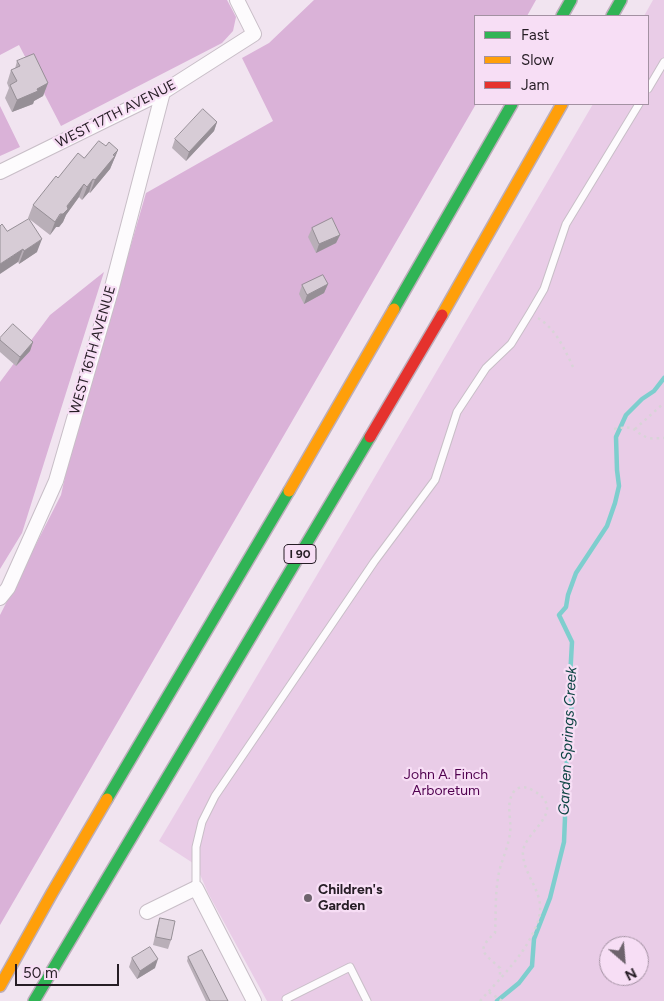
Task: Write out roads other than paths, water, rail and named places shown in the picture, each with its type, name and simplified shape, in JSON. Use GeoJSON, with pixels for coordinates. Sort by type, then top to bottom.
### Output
{"type":"FeatureCollection","features":[{"type":"Feature","properties":{"kind":"highway"},"geometry":{"type":"LineString","coordinates":[[563,15],[571,0]]}},
{"type":"Feature","properties":{"kind":"highway"},"geometry":{"type":"LineString","coordinates":[[613,15],[621,0]]}},
{"type":"Feature","properties":{"kind":"highway"},"geometry":{"type":"LineString","coordinates":[[0,986],[52,893],[291,488],[511,105]]}},
{"type":"Feature","properties":{"kind":"highway","name":"I 90"},"geometry":{"type":"LineString","coordinates":[[34,1001],[454,295],[561,105]]}},
{"type":"Feature","properties":{"kind":"street","name":"WEST 17TH AVENUE"},"geometry":{"type":"LineString","coordinates":[[0,172],[163,92],[254,34],[237,0]]}},
{"type":"Feature","properties":{"kind":"street","name":"WEST 16TH AVENUE"},"geometry":{"type":"LineString","coordinates":[[0,598],[8,588],[56,481],[110,291],[163,92]]}},
{"type":"Feature","properties":{"kind":"street"},"geometry":{"type":"LineString","coordinates":[[148,912],[196,888],[254,1001]]}},
{"type":"Feature","properties":{"kind":"lane"},"geometry":{"type":"LineString","coordinates":[[649,87],[664,62]]}},
{"type":"Feature","properties":{"kind":"lane"},"geometry":{"type":"LineString","coordinates":[[196,888],[196,846],[202,822],[215,796],[374,562],[435,480],[457,412],[486,368],[511,344],[530,313],[544,289],[566,224],[638,105]]}},
{"type":"Feature","properties":{"kind":"lane"},"geometry":{"type":"LineString","coordinates":[[287,1001],[286,999],[350,967],[367,1001]]}},
{"type":"Feature","properties":{"kind":"waterway","name":"Garden Springs Creek"},"geometry":{"type":"LineString","coordinates":[[497,1001],[519,983],[532,966],[534,939],[550,898],[564,842],[563,790],[572,725],[570,678],[572,642],[559,615],[566,607],[576,573],[607,526],[615,503],[619,486],[616,437],[626,415],[642,399],[654,391],[664,378]]}},
{"type":"Feature","properties":{"kind":"place","name":"Children's Garden"},"geometry":{"type":"Point","coordinates":[308,898]}},
{"type":"Feature","properties":{"kind":"park label","name":"John A. Finch Arboretum"},"geometry":{"type":"Point","coordinates":[446,784]}}]}
